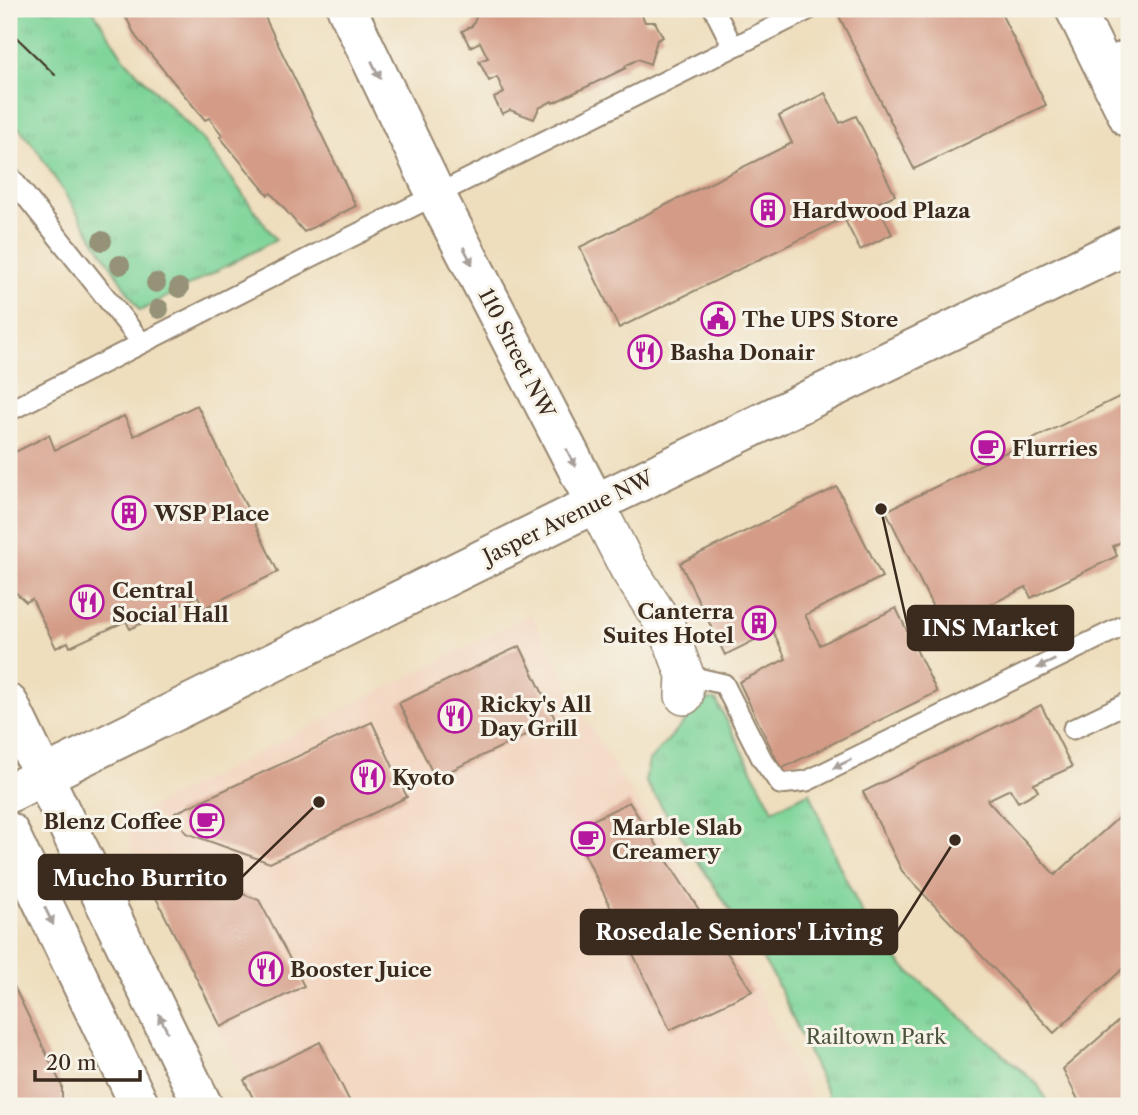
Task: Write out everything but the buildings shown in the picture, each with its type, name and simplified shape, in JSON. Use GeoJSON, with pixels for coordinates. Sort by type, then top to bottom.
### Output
{"type":"FeatureCollection","features":[{"type":"Feature","properties":{"kind":"main road","name":"110 Street NW"},"geometry":{"type":"LineString","coordinates":[[347,9],[436,195],[595,503]]}},
{"type":"Feature","properties":{"kind":"main road"},"geometry":{"type":"LineString","coordinates":[[1075,9],[1115,55],[1129,118]]}},
{"type":"Feature","properties":{"kind":"main road","name":"Jasper Avenue NW"},"geometry":{"type":"LineString","coordinates":[[9,793],[595,503],[1129,244]]}},
{"type":"Feature","properties":{"kind":"main road"},"geometry":{"type":"LineString","coordinates":[[9,704],[203,1106]]}},
{"type":"Feature","properties":{"kind":"main road"},"geometry":{"type":"LineString","coordinates":[[9,832],[137,1105]]}},
{"type":"Feature","properties":{"kind":"street","name":"110 Street NW"},"geometry":{"type":"LineString","coordinates":[[595,503],[628,568],[669,632],[684,685]]}},
{"type":"Feature","properties":{"kind":"lane"},"geometry":{"type":"LineString","coordinates":[[714,9],[733,47]]}},
{"type":"Feature","properties":{"kind":"lane"},"geometry":{"type":"LineString","coordinates":[[9,411],[810,9]]}},
{"type":"Feature","properties":{"kind":"lane"},"geometry":{"type":"LineString","coordinates":[[9,176],[142,343]]}},
{"type":"Feature","properties":{"kind":"lane"},"geometry":{"type":"LineString","coordinates":[[684,685],[724,684],[762,759],[780,784],[807,781],[1129,623]]}},
{"type":"Feature","properties":{"kind":"lane"},"geometry":{"type":"LineString","coordinates":[[1073,729],[1129,702]]}},
{"type":"Feature","properties":{"kind":"shaded area"},"geometry":{"type":"Polygon","coordinates":[[[531,614],[587,720],[616,768],[756,985],[815,1106],[257,1106],[128,841],[137,814],[531,614]]]}},
{"type":"Feature","properties":{"kind":"green space"},"geometry":{"type":"Polygon","coordinates":[[[9,9],[92,9],[125,60],[205,142],[276,240],[140,311],[35,147],[9,117],[9,9]]]}},
{"type":"Feature","properties":{"kind":"green space","name":"Railtown Park"},"geometry":{"type":"Polygon","coordinates":[[[704,700],[716,700],[773,810],[810,792],[838,863],[866,921],[902,965],[1038,1085],[1049,1106],[833,1106],[774,977],[645,781],[649,761],[704,700]]]}},
{"type":"Feature","properties":{"kind":"tram line"},"geometry":{"type":"LineString","coordinates":[[9,30],[55,75]]}},
{"type":"Feature","properties":{"kind":"place","name":"Hardwood Plaza"},"geometry":{"type":"Point","coordinates":[768,210]}},
{"type":"Feature","properties":{"kind":"place","name":"The UPS Store"},"geometry":{"type":"Point","coordinates":[718,319]}},
{"type":"Feature","properties":{"kind":"place","name":"Basha Donair"},"geometry":{"type":"Point","coordinates":[645,352]}},
{"type":"Feature","properties":{"kind":"place","name":"Flurries"},"geometry":{"type":"Point","coordinates":[988,448]}},
{"type":"Feature","properties":{"kind":"place","name":"INS Market"},"geometry":{"type":"Point","coordinates":[881,509]}},
{"type":"Feature","properties":{"kind":"place","name":"WSP Place"},"geometry":{"type":"Point","coordinates":[129,513]}},
{"type":"Feature","properties":{"kind":"place","name":"Central Social Hall"},"geometry":{"type":"Point","coordinates":[87,602]}},
{"type":"Feature","properties":{"kind":"place","name":"Canterra Suites Hotel"},"geometry":{"type":"Point","coordinates":[759,623]}},
{"type":"Feature","properties":{"kind":"place","name":"Ricky's All Day Grill"},"geometry":{"type":"Point","coordinates":[455,716]}},
{"type":"Feature","properties":{"kind":"place","name":"Kyoto"},"geometry":{"type":"Point","coordinates":[368,777]}},
{"type":"Feature","properties":{"kind":"place","name":"Mucho Burrito"},"geometry":{"type":"Point","coordinates":[319,802]}},
{"type":"Feature","properties":{"kind":"place","name":"Blenz Coffee"},"geometry":{"type":"Point","coordinates":[207,821]}},
{"type":"Feature","properties":{"kind":"place","name":"Marble Slab Creamery"},"geometry":{"type":"Point","coordinates":[588,839]}},
{"type":"Feature","properties":{"kind":"place","name":"Rosedale Seniors' Living"},"geometry":{"type":"Point","coordinates":[955,840]}},
{"type":"Feature","properties":{"kind":"place","name":"Booster Juice"},"geometry":{"type":"Point","coordinates":[266,969]}}]}
